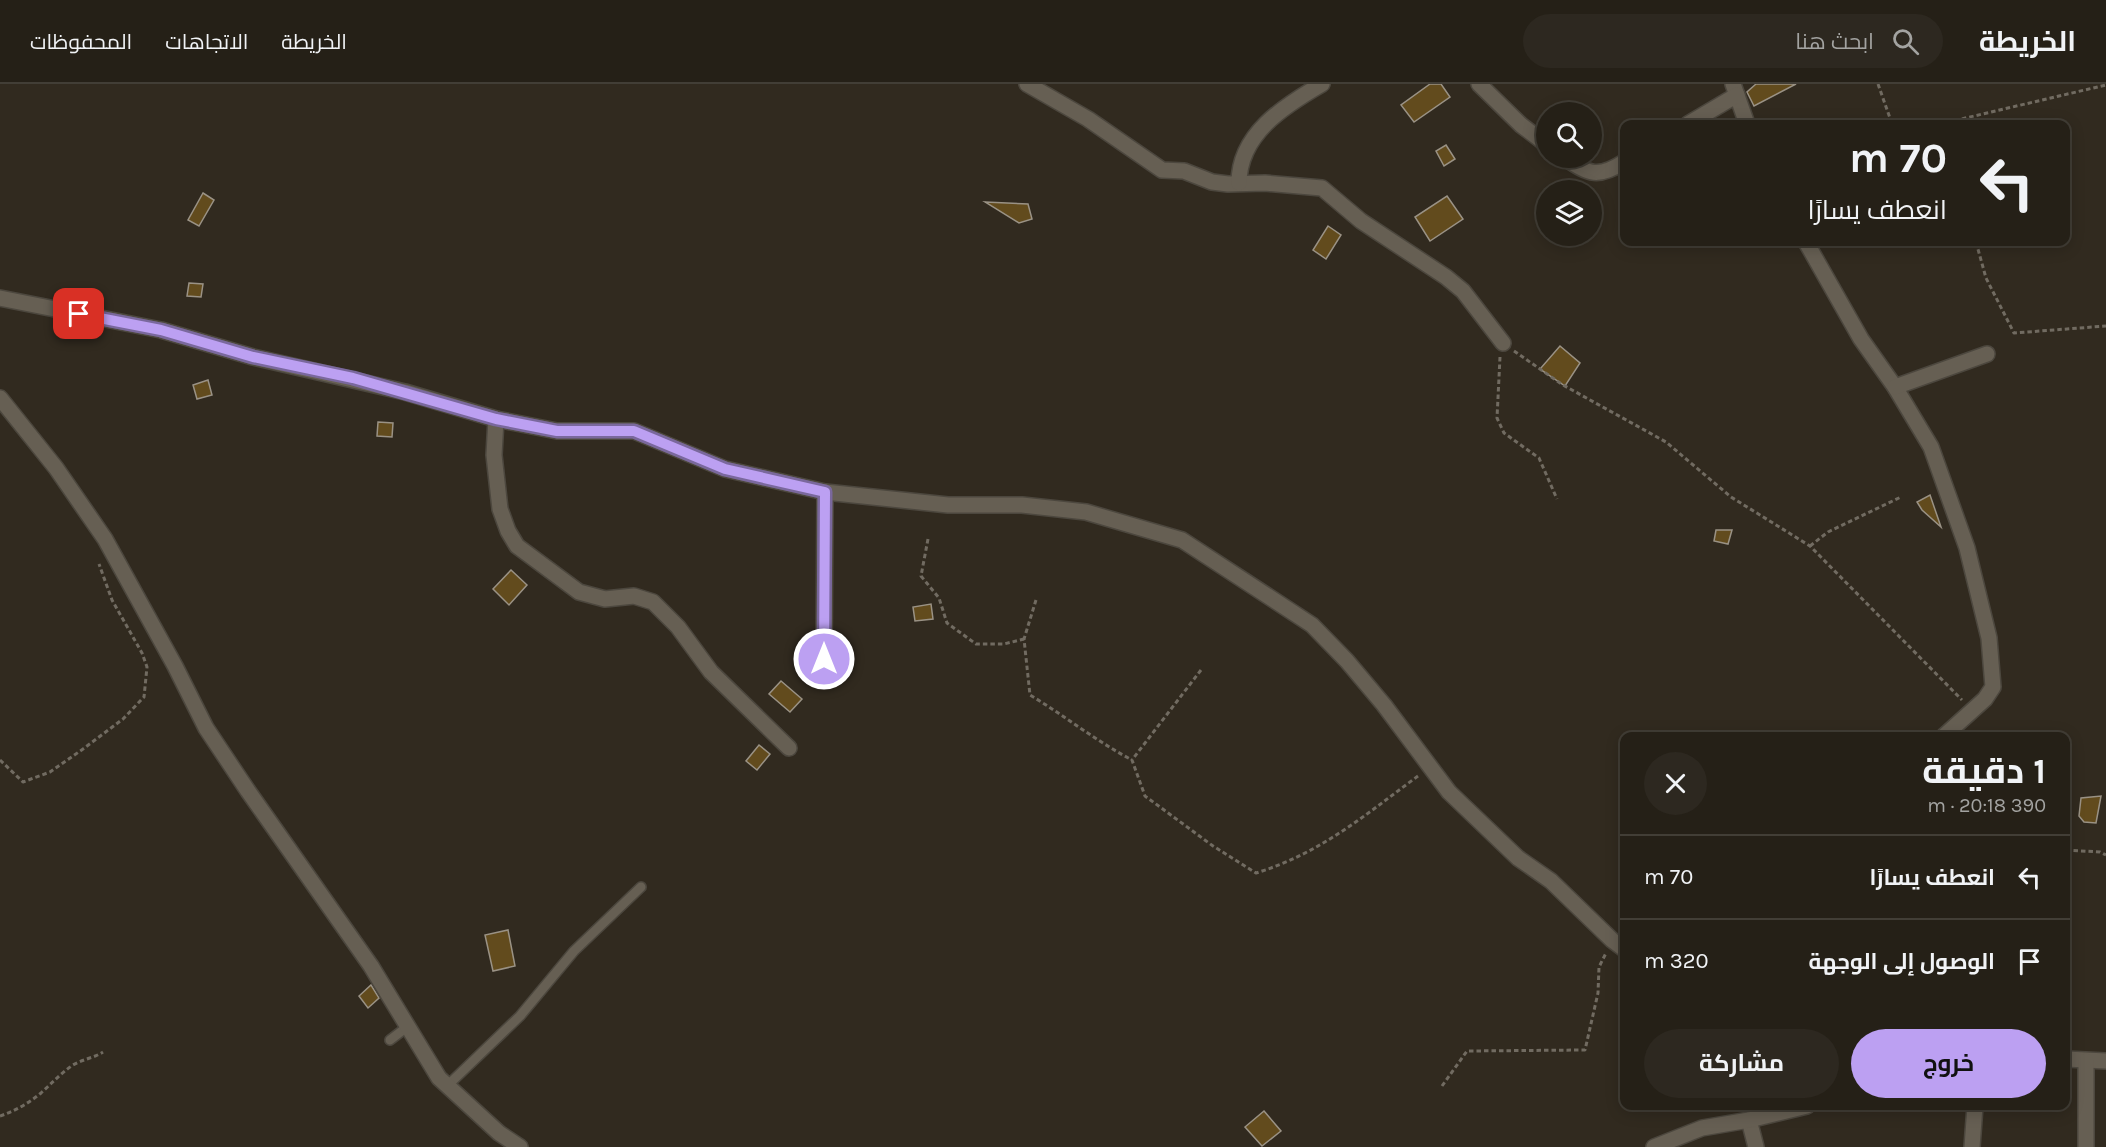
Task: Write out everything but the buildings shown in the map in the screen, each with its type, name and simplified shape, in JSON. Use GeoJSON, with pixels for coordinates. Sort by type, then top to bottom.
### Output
{"type":"FeatureCollection","features":[{"type":"Feature","properties":{"kind":"street"},"geometry":{"type":"LineString","coordinates":[[1026,84],[1088,119],[1162,170],[1184,171],[1212,182],[1322,188],[1370,227],[1446,277],[1463,291],[1503,343]]}},
{"type":"Feature","properties":{"kind":"street"},"geometry":{"type":"LineString","coordinates":[[1239,183],[1239,166],[1256,135],[1274,114],[1322,84]]}},
{"type":"Feature","properties":{"kind":"street"},"geometry":{"type":"LineString","coordinates":[[1479,84],[1536,136]]}},
{"type":"Feature","properties":{"kind":"street"},"geometry":{"type":"LineString","coordinates":[[1694,120],[1735,90],[1746,120]]}},
{"type":"Feature","properties":{"kind":"street"},"geometry":{"type":"LineString","coordinates":[[1584,168],[1594,173],[1611,171],[1620,165]]}},
{"type":"Feature","properties":{"kind":"street"},"geometry":{"type":"LineString","coordinates":[[1808,246],[1861,339],[1895,387],[1931,447],[1957,516],[1986,627],[1993,687],[1985,699],[1948,732]]}},
{"type":"Feature","properties":{"kind":"street"},"geometry":{"type":"LineString","coordinates":[[0,298],[161,330],[253,357],[405,392],[496,419],[557,431],[634,431],[725,469],[825,492],[948,505],[1022,505],[1086,512],[1182,540],[1312,625],[1347,660],[1384,705],[1449,792],[1518,858],[1551,881],[1618,945]]}},
{"type":"Feature","properties":{"kind":"street"},"geometry":{"type":"LineString","coordinates":[[1895,387],[1986,354]]}},
{"type":"Feature","properties":{"kind":"street"},"geometry":{"type":"LineString","coordinates":[[0,398],[56,468],[105,539],[175,666],[206,728],[371,966],[439,1078],[499,1133],[520,1147]]}},
{"type":"Feature","properties":{"kind":"street"},"geometry":{"type":"LineString","coordinates":[[496,419],[494,455],[500,509],[508,531],[517,546],[579,592],[605,599],[634,596],[653,602],[678,627],[711,672],[789,748]]}},
{"type":"Feature","properties":{"kind":"street"},"geometry":{"type":"LineString","coordinates":[[824,659],[825,492]]}},
{"type":"Feature","properties":{"kind":"street"},"geometry":{"type":"LineString","coordinates":[[2070,1059],[2106,1061]]}},
{"type":"Feature","properties":{"kind":"street"},"geometry":{"type":"LineString","coordinates":[[2086,1060],[2086,1147]]}},
{"type":"Feature","properties":{"kind":"street"},"geometry":{"type":"LineString","coordinates":[[1654,1147],[1702,1128],[1791,1110]]}},
{"type":"Feature","properties":{"kind":"street"},"geometry":{"type":"LineString","coordinates":[[1972,1147],[1975,1110]]}},
{"type":"Feature","properties":{"kind":"street"},"geometry":{"type":"LineString","coordinates":[[1749,1120],[1756,1147]]}},
{"type":"Feature","properties":{"kind":"lane"},"geometry":{"type":"LineString","coordinates":[[447,1086],[520,1016],[574,951],[641,887]]}},
{"type":"Feature","properties":{"kind":"lane"},"geometry":{"type":"LineString","coordinates":[[390,1040],[407,1027]]}},
{"type":"Feature","properties":{"kind":"path"},"geometry":{"type":"LineString","coordinates":[[1878,84],[1891,120]]}},
{"type":"Feature","properties":{"kind":"path"},"geometry":{"type":"LineString","coordinates":[[1958,120],[2106,85]]}},
{"type":"Feature","properties":{"kind":"path"},"geometry":{"type":"LineString","coordinates":[[1977,246],[1986,278],[2014,333],[2106,326]]}},
{"type":"Feature","properties":{"kind":"path"},"geometry":{"type":"LineString","coordinates":[[1557,499],[1539,458],[1504,433],[1497,418],[1500,353],[1503,343],[1563,386],[1666,442],[1731,497],[1810,546],[1972,710]]}},
{"type":"Feature","properties":{"kind":"path"},"geometry":{"type":"LineString","coordinates":[[1810,546],[1828,532],[1901,497]]}},
{"type":"Feature","properties":{"kind":"path"},"geometry":{"type":"LineString","coordinates":[[0,760],[23,782],[50,772],[123,719],[144,697],[147,667],[142,653],[112,600],[97,557],[98,547],[105,539]]}},
{"type":"Feature","properties":{"kind":"path"},"geometry":{"type":"LineString","coordinates":[[928,539],[921,576],[939,598],[947,623],[976,644],[1004,644],[1024,639]]}},
{"type":"Feature","properties":{"kind":"path"},"geometry":{"type":"LineString","coordinates":[[1036,600],[1024,639],[1030,695],[1067,717],[1105,746],[1132,760],[1145,796],[1213,846],[1256,873],[1284,864],[1344,832],[1429,767]]}},
{"type":"Feature","properties":{"kind":"path"},"geometry":{"type":"LineString","coordinates":[[1132,760],[1201,670]]}},
{"type":"Feature","properties":{"kind":"path"},"geometry":{"type":"LineString","coordinates":[[2070,850],[2100,852],[2106,855]]}},
{"type":"Feature","properties":{"kind":"path"},"geometry":{"type":"LineString","coordinates":[[1442,1086],[1467,1051],[1585,1050],[1598,993],[1599,967],[1618,945]]}},
{"type":"Feature","properties":{"kind":"path"},"geometry":{"type":"LineString","coordinates":[[0,1116],[15,1111],[76,1064],[93,1059],[103,1052]]}},
{"type":"Feature","properties":{"kind":"route"},"geometry":{"type":"LineString","coordinates":[[79,314],[161,330],[253,357],[353,378],[496,419],[557,431],[634,431],[725,469],[825,492],[824,659]]}}]}
